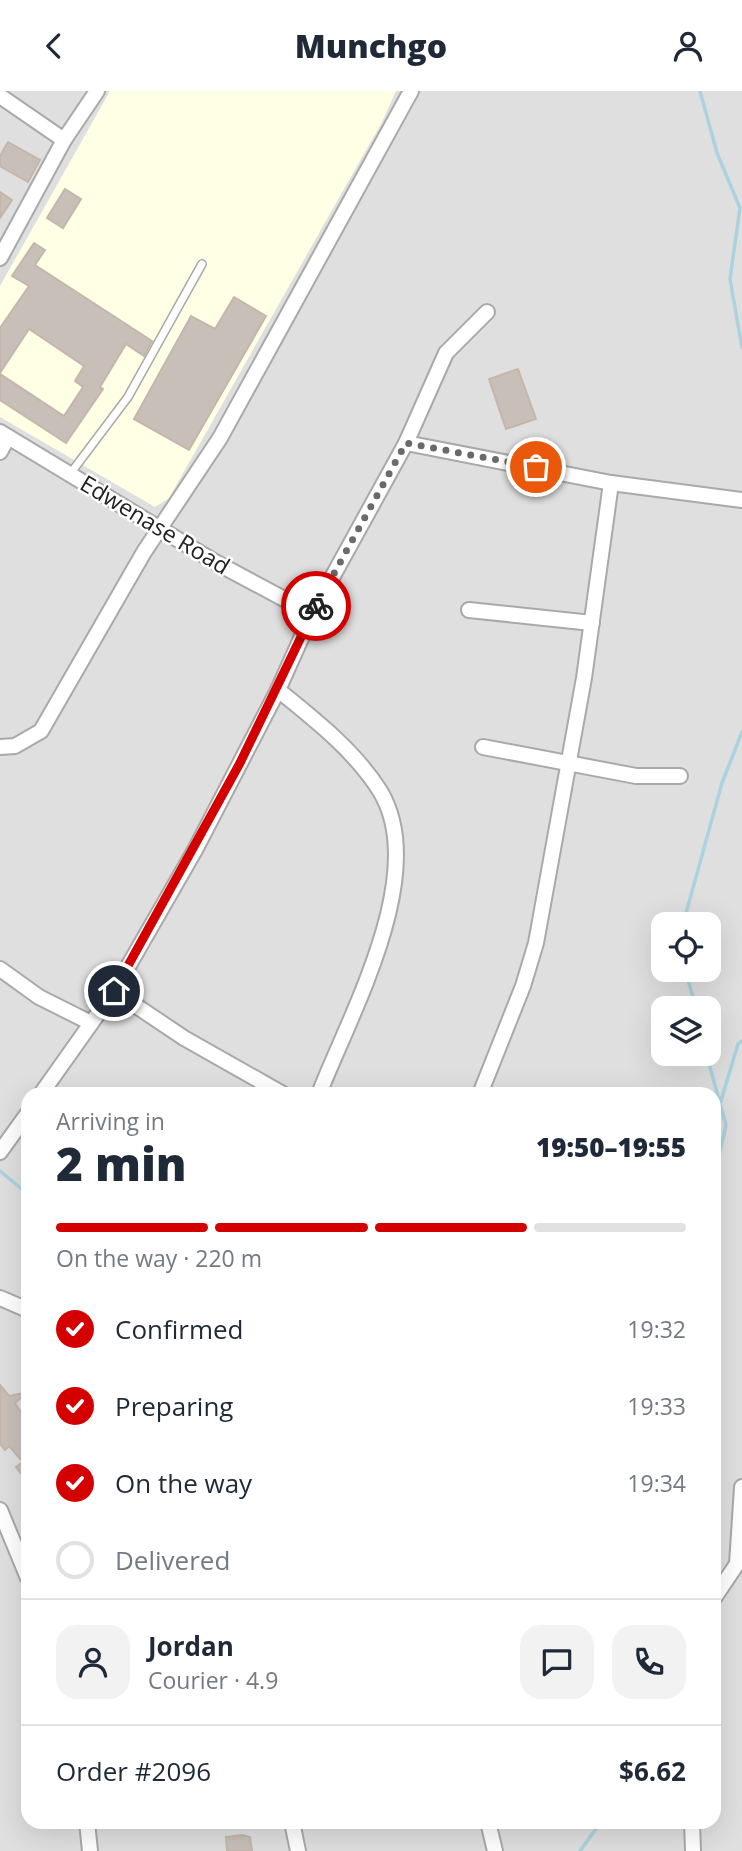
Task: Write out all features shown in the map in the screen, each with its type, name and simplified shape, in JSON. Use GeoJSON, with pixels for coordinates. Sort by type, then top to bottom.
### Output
{"type":"FeatureCollection","features":[{"type":"Feature","properties":{"kind":"street"},"geometry":{"type":"LineString","coordinates":[[0,258],[64,140],[97,91]]}},
{"type":"Feature","properties":{"kind":"street"},"geometry":{"type":"LineString","coordinates":[[0,747],[15,746],[40,731],[159,528],[220,438],[411,91]]}},
{"type":"Feature","properties":{"kind":"street"},"geometry":{"type":"LineString","coordinates":[[0,96],[64,140]]}},
{"type":"Feature","properties":{"kind":"street"},"geometry":{"type":"LineString","coordinates":[[46,1087],[114,991],[195,849],[278,690],[312,614],[406,443],[446,353],[487,312]]}},
{"type":"Feature","properties":{"kind":"street"},"geometry":{"type":"LineString","coordinates":[[0,452],[4,434]]}},
{"type":"Feature","properties":{"kind":"street","name":"Edwenase Road"},"geometry":{"type":"LineString","coordinates":[[4,434],[268,592],[312,614]]}},
{"type":"Feature","properties":{"kind":"street"},"geometry":{"type":"LineString","coordinates":[[406,443],[611,483],[742,500]]}},
{"type":"Feature","properties":{"kind":"street"},"geometry":{"type":"LineString","coordinates":[[483,1087],[515,1010],[536,943],[569,765],[611,483]]}},
{"type":"Feature","properties":{"kind":"street"},"geometry":{"type":"LineString","coordinates":[[469,610],[592,623]]}},
{"type":"Feature","properties":{"kind":"street"},"geometry":{"type":"LineString","coordinates":[[278,690],[331,735],[371,779],[388,809],[396,840],[390,903],[380,938],[322,1087]]}},
{"type":"Feature","properties":{"kind":"street"},"geometry":{"type":"LineString","coordinates":[[483,747],[636,776],[680,776]]}},
{"type":"Feature","properties":{"kind":"street"},"geometry":{"type":"LineString","coordinates":[[0,969],[39,997],[91,1023]]}},
{"type":"Feature","properties":{"kind":"street"},"geometry":{"type":"LineString","coordinates":[[114,991],[184,1038],[271,1087]]}},
{"type":"Feature","properties":{"kind":"street"},"geometry":{"type":"LineString","coordinates":[[0,1152],[21,1123]]}},
{"type":"Feature","properties":{"kind":"street"},"geometry":{"type":"LineString","coordinates":[[0,1299],[21,1307]]}},
{"type":"Feature","properties":{"kind":"street"},"geometry":{"type":"LineString","coordinates":[[721,1588],[737,1565],[742,1487]]}},
{"type":"Feature","properties":{"kind":"street"},"geometry":{"type":"LineString","coordinates":[[0,1510],[21,1561]]}},
{"type":"Feature","properties":{"kind":"street"},"geometry":{"type":"LineString","coordinates":[[88,1829],[90,1851]]}},
{"type":"Feature","properties":{"kind":"street"},"geometry":{"type":"LineString","coordinates":[[293,1829],[298,1851]]}},
{"type":"Feature","properties":{"kind":"street"},"geometry":{"type":"LineString","coordinates":[[490,1829],[495,1851]]}},
{"type":"Feature","properties":{"kind":"street"},"geometry":{"type":"LineString","coordinates":[[692,1829],[693,1851]]}},
{"type":"Feature","properties":{"kind":"lane"},"geometry":{"type":"LineString","coordinates":[[70,474],[128,397],[202,264]]}},
{"type":"Feature","properties":{"kind":"shaded area"},"geometry":{"type":"Polygon","coordinates":[[[0,91],[742,91],[742,1851],[0,1851],[0,91]]]}},
{"type":"Feature","properties":{"kind":"shaded area"},"geometry":{"type":"Polygon","coordinates":[[[110,91],[396,91],[382,122],[169,498],[155,507],[0,417],[0,286],[110,91]]]}},
{"type":"Feature","properties":{"kind":"building"},"geometry":{"type":"Polygon","coordinates":[[[8,142],[40,160],[28,182],[0,166],[0,156],[8,142]]]}},
{"type":"Feature","properties":{"kind":"building"},"geometry":{"type":"Polygon","coordinates":[[[65,189],[81,199],[63,228],[47,218],[65,189]]]}},
{"type":"Feature","properties":{"kind":"building"},"geometry":{"type":"Polygon","coordinates":[[[0,192],[12,200],[0,218],[0,192]]]}},
{"type":"Feature","properties":{"kind":"building"},"geometry":{"type":"Polygon","coordinates":[[[34,243],[45,250],[35,265],[152,341],[144,356],[126,344],[100,387],[103,389],[66,443],[0,400],[0,374],[64,416],[83,387],[75,381],[84,366],[29,329],[0,373],[0,328],[29,286],[12,276],[34,243]]]}},
{"type":"Feature","properties":{"kind":"building"},"geometry":{"type":"Polygon","coordinates":[[[234,297],[266,316],[189,450],[134,419],[191,316],[215,329],[234,297]]]}},
{"type":"Feature","properties":{"kind":"building"},"geometry":{"type":"Polygon","coordinates":[[[518,369],[536,419],[506,429],[489,379],[518,369]]]}},
{"type":"Feature","properties":{"kind":"building"},"geometry":{"type":"Polygon","coordinates":[[[0,1385],[9,1396],[21,1393],[21,1398],[15,1403],[21,1412],[21,1460],[9,1446],[5,1450],[0,1444],[0,1385]]]}},
{"type":"Feature","properties":{"kind":"building"},"geometry":{"type":"Polygon","coordinates":[[[226,1837],[250,1837],[252,1851],[227,1851],[226,1837]]]}},
{"type":"Feature","properties":{"kind":"waterway"},"geometry":{"type":"LineString","coordinates":[[700,91],[717,153],[740,208],[730,279],[742,348]]}},
{"type":"Feature","properties":{"kind":"waterway"},"geometry":{"type":"LineString","coordinates":[[686,912],[722,783],[742,732]]}},
{"type":"Feature","properties":{"kind":"waterway"},"geometry":{"type":"LineString","coordinates":[[689,982],[693,996]]}},
{"type":"Feature","properties":{"kind":"waterway"},"geometry":{"type":"LineString","coordinates":[[721,1101],[738,1044],[742,1041]]}},
{"type":"Feature","properties":{"kind":"waterway"},"geometry":{"type":"LineString","coordinates":[[710,1066],[715,1087]]}},
{"type":"Feature","properties":{"kind":"waterway"},"geometry":{"type":"LineString","coordinates":[[721,1107],[726,1125],[721,1147]]}},
{"type":"Feature","properties":{"kind":"waterway"},"geometry":{"type":"LineString","coordinates":[[0,1171],[21,1188]]}},
{"type":"Feature","properties":{"kind":"waterway"},"geometry":{"type":"LineString","coordinates":[[580,1851],[596,1829]]}},
{"type":"Feature","properties":{"kind":"way so far"},"geometry":{"type":"LineString","coordinates":[[316,606],[406,443],[536,467]]}},
{"type":"Feature","properties":{"kind":"route"},"geometry":{"type":"LineString","coordinates":[[114,991],[240,763],[278,690],[316,606]]}}]}
